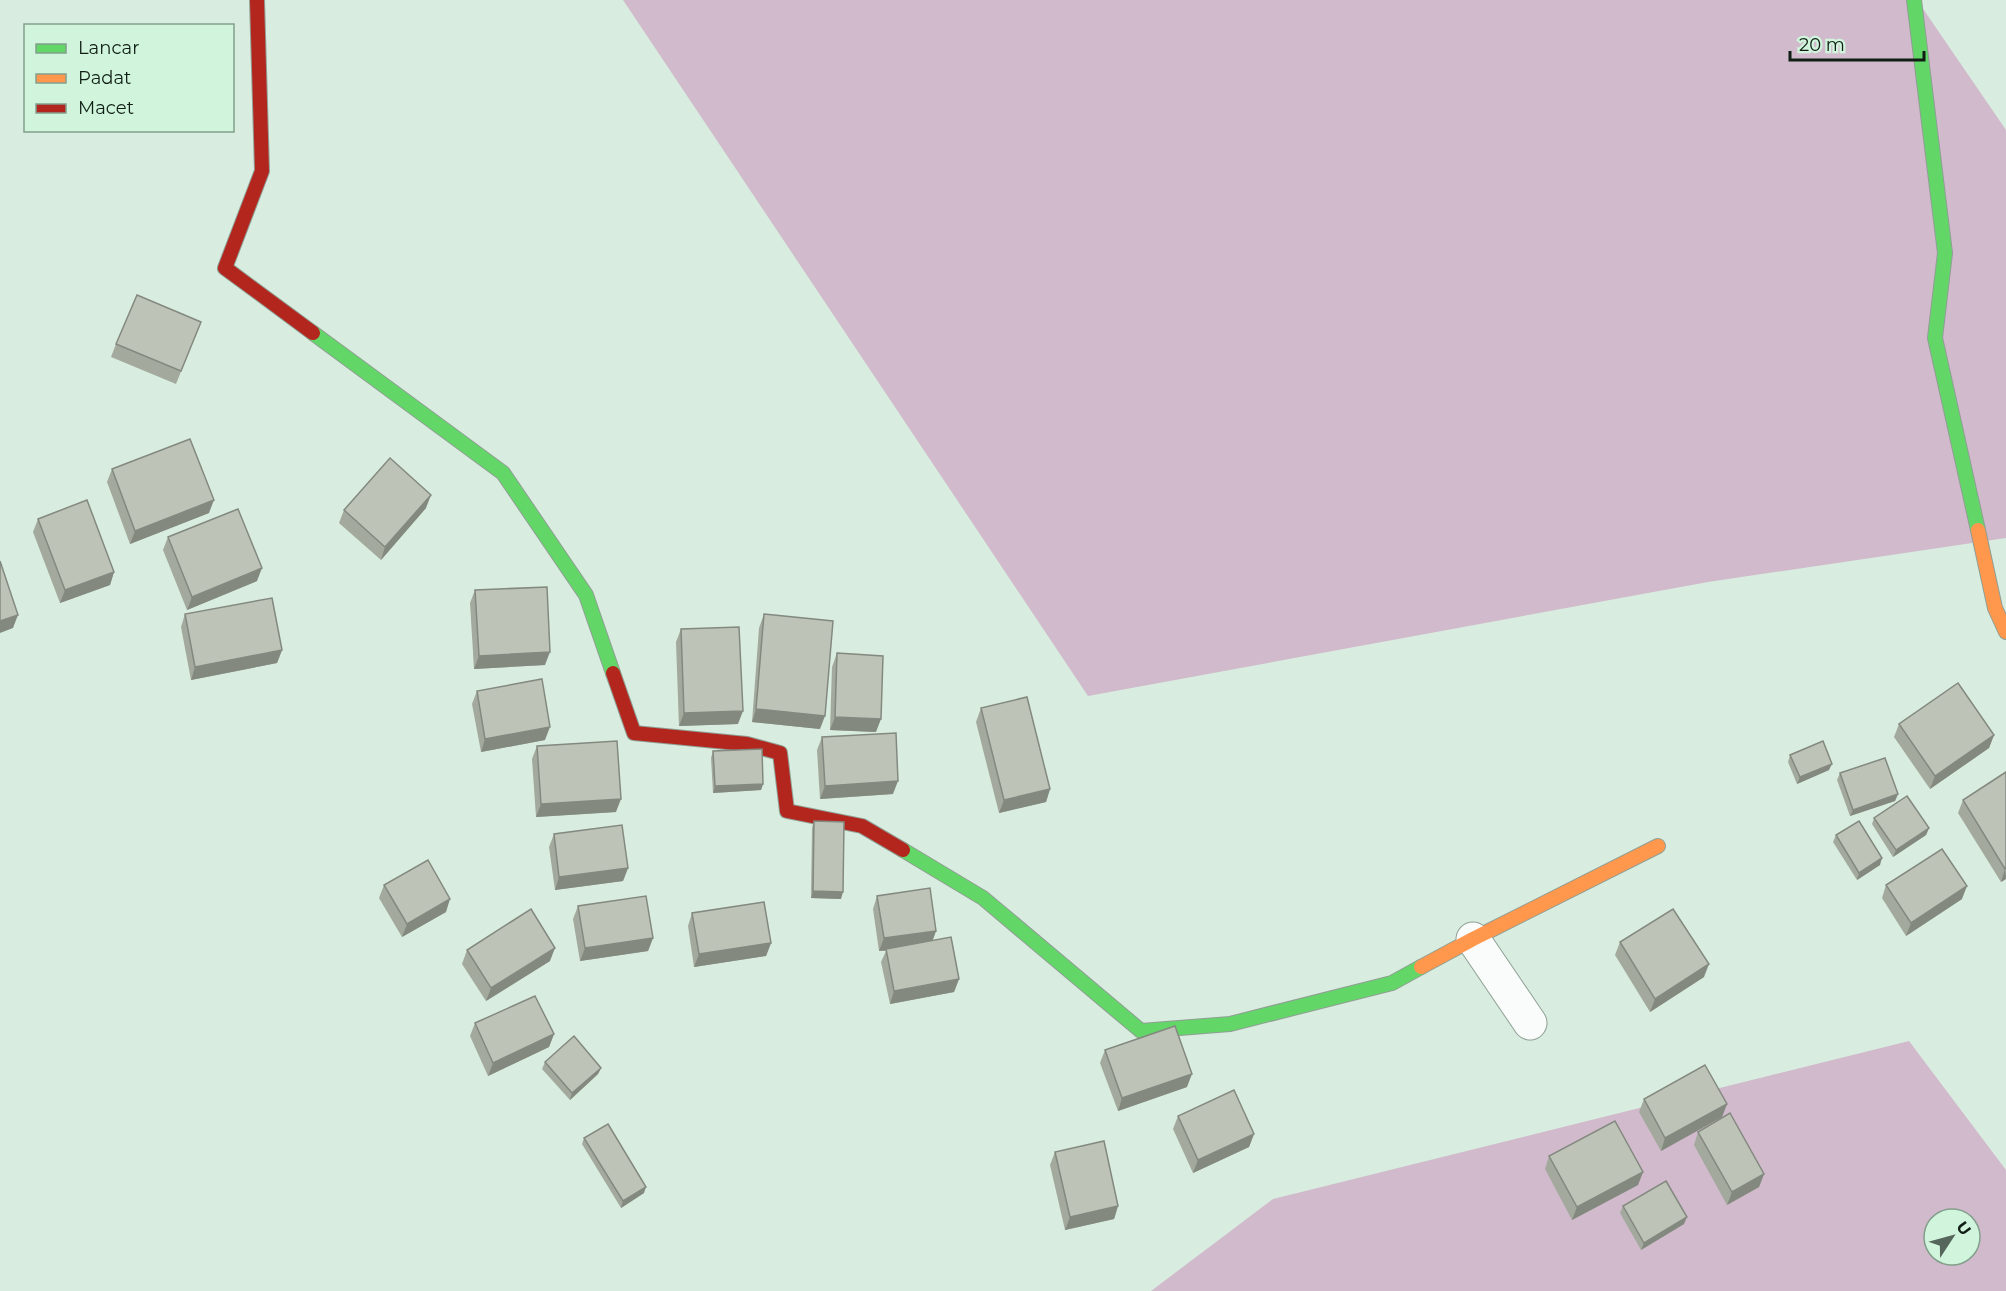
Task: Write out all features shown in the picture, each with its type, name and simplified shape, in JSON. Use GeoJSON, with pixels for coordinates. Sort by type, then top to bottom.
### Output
{"type":"FeatureCollection","features":[{"type":"Feature","properties":{"kind":"street"},"geometry":{"type":"LineString","coordinates":[[257,0],[262,171],[225,268],[503,473],[586,595],[634,733],[747,744],[780,753],[787,811],[862,826],[983,898],[1141,1031],[1230,1024],[1392,983],[1473,939],[1658,846]]}},
{"type":"Feature","properties":{"kind":"street"},"geometry":{"type":"LineString","coordinates":[[1914,0],[1945,252],[1935,338],[1995,608],[2006,633]]}},
{"type":"Feature","properties":{"kind":"street"},"geometry":{"type":"LineString","coordinates":[[1473,939],[1530,1023]]}},
{"type":"Feature","properties":{"kind":"shaded area"},"geometry":{"type":"Polygon","coordinates":[[[623,0],[1917,0],[2006,130],[2006,538],[1708,582],[1088,696],[623,0]]]}},
{"type":"Feature","properties":{"kind":"shaded area"},"geometry":{"type":"Polygon","coordinates":[[[1909,1041],[2006,1170],[2006,1291],[1151,1291],[1273,1199],[1909,1041]]]}},
{"type":"Feature","properties":{"kind":"building"},"geometry":{"type":"Polygon","coordinates":[[[137,295],[201,322],[181,371],[116,344],[137,295]]]}},
{"type":"Feature","properties":{"kind":"building"},"geometry":{"type":"Polygon","coordinates":[[[190,439],[214,500],[135,531],[112,469],[190,439]]]}},
{"type":"Feature","properties":{"kind":"building"},"geometry":{"type":"Polygon","coordinates":[[[390,458],[431,495],[385,547],[344,510],[390,458]]]}},
{"type":"Feature","properties":{"kind":"building"},"geometry":{"type":"Polygon","coordinates":[[[87,500],[114,572],[65,590],[38,519],[87,500]]]}},
{"type":"Feature","properties":{"kind":"building"},"geometry":{"type":"Polygon","coordinates":[[[238,509],[262,568],[192,597],[168,537],[238,509]]]}},
{"type":"Feature","properties":{"kind":"building"},"geometry":{"type":"Polygon","coordinates":[[[0,561],[18,615],[0,621],[0,561]]]}},
{"type":"Feature","properties":{"kind":"building"},"geometry":{"type":"Polygon","coordinates":[[[547,587],[550,652],[479,656],[475,590],[547,587]]]}},
{"type":"Feature","properties":{"kind":"building"},"geometry":{"type":"Polygon","coordinates":[[[272,598],[282,650],[195,667],[185,614],[272,598]]]}},
{"type":"Feature","properties":{"kind":"building"},"geometry":{"type":"Polygon","coordinates":[[[764,614],[833,621],[825,716],[756,709],[764,614]]]}},
{"type":"Feature","properties":{"kind":"building"},"geometry":{"type":"Polygon","coordinates":[[[739,627],[743,711],[684,713],[681,629],[739,627]]]}},
{"type":"Feature","properties":{"kind":"building"},"geometry":{"type":"Polygon","coordinates":[[[837,653],[883,656],[881,719],[835,717],[837,653]]]}},
{"type":"Feature","properties":{"kind":"building"},"geometry":{"type":"Polygon","coordinates":[[[542,679],[550,727],[485,739],[477,691],[542,679]]]}},
{"type":"Feature","properties":{"kind":"building"},"geometry":{"type":"Polygon","coordinates":[[[1958,683],[1994,735],[1935,776],[1899,724],[1958,683]]]}},
{"type":"Feature","properties":{"kind":"building"},"geometry":{"type":"Polygon","coordinates":[[[1027,697],[1050,789],[1004,800],[981,708],[1027,697]]]}},
{"type":"Feature","properties":{"kind":"building"},"geometry":{"type":"Polygon","coordinates":[[[896,733],[898,781],[825,786],[822,737],[896,733]]]}},
{"type":"Feature","properties":{"kind":"building"},"geometry":{"type":"Polygon","coordinates":[[[617,741],[621,799],[541,804],[537,746],[617,741]]]}},
{"type":"Feature","properties":{"kind":"building"},"geometry":{"type":"Polygon","coordinates":[[[1823,741],[1832,764],[1800,777],[1790,755],[1823,741]]]}},
{"type":"Feature","properties":{"kind":"building"},"geometry":{"type":"Polygon","coordinates":[[[762,749],[763,784],[715,786],[713,751],[762,749]]]}},
{"type":"Feature","properties":{"kind":"building"},"geometry":{"type":"Polygon","coordinates":[[[1885,758],[1898,794],[1853,810],[1840,773],[1885,758]]]}},
{"type":"Feature","properties":{"kind":"building"},"geometry":{"type":"Polygon","coordinates":[[[2006,772],[2006,869],[2005,869],[1963,800],[2006,772]]]}},
{"type":"Feature","properties":{"kind":"building"},"geometry":{"type":"Polygon","coordinates":[[[1907,796],[1929,828],[1896,850],[1874,818],[1907,796]]]}},
{"type":"Feature","properties":{"kind":"building"},"geometry":{"type":"Polygon","coordinates":[[[814,821],[844,822],[843,892],[813,891],[814,821]]]}},
{"type":"Feature","properties":{"kind":"building"},"geometry":{"type":"Polygon","coordinates":[[[1859,821],[1882,858],[1859,873],[1836,835],[1859,821]]]}},
{"type":"Feature","properties":{"kind":"building"},"geometry":{"type":"Polygon","coordinates":[[[622,825],[628,868],[559,877],[554,834],[622,825]]]}},
{"type":"Feature","properties":{"kind":"building"},"geometry":{"type":"Polygon","coordinates":[[[1942,849],[1967,886],[1911,923],[1886,885],[1942,849]]]}},
{"type":"Feature","properties":{"kind":"building"},"geometry":{"type":"Polygon","coordinates":[[[428,860],[450,899],[407,924],[384,885],[428,860]]]}},
{"type":"Feature","properties":{"kind":"building"},"geometry":{"type":"Polygon","coordinates":[[[930,888],[936,931],[884,938],[877,896],[930,888]]]}},
{"type":"Feature","properties":{"kind":"building"},"geometry":{"type":"Polygon","coordinates":[[[646,896],[653,938],[585,948],[578,906],[646,896]]]}},
{"type":"Feature","properties":{"kind":"building"},"geometry":{"type":"Polygon","coordinates":[[[764,902],[771,943],[699,954],[692,913],[764,902]]]}},
{"type":"Feature","properties":{"kind":"building"},"geometry":{"type":"Polygon","coordinates":[[[531,909],[555,948],[491,988],[467,950],[531,909]]]}},
{"type":"Feature","properties":{"kind":"building"},"geometry":{"type":"Polygon","coordinates":[[[1673,909],[1709,964],[1655,999],[1620,942],[1673,909]]]}},
{"type":"Feature","properties":{"kind":"building"},"geometry":{"type":"Polygon","coordinates":[[[951,937],[959,979],[894,991],[886,949],[951,937]]]}},
{"type":"Feature","properties":{"kind":"building"},"geometry":{"type":"Polygon","coordinates":[[[535,996],[554,1034],[493,1063],[475,1023],[535,996]]]}},
{"type":"Feature","properties":{"kind":"building"},"geometry":{"type":"Polygon","coordinates":[[[1175,1026],[1192,1074],[1122,1098],[1105,1050],[1175,1026]]]}},
{"type":"Feature","properties":{"kind":"building"},"geometry":{"type":"Polygon","coordinates":[[[574,1036],[601,1068],[572,1093],[545,1062],[574,1036]]]}},
{"type":"Feature","properties":{"kind":"building"},"geometry":{"type":"Polygon","coordinates":[[[1705,1065],[1727,1104],[1665,1138],[1644,1099],[1705,1065]]]}},
{"type":"Feature","properties":{"kind":"building"},"geometry":{"type":"Polygon","coordinates":[[[1234,1090],[1254,1134],[1198,1160],[1178,1116],[1234,1090]]]}},
{"type":"Feature","properties":{"kind":"building"},"geometry":{"type":"Polygon","coordinates":[[[1730,1113],[1764,1174],[1732,1192],[1698,1132],[1730,1113]]]}},
{"type":"Feature","properties":{"kind":"building"},"geometry":{"type":"Polygon","coordinates":[[[1615,1121],[1643,1172],[1577,1207],[1549,1156],[1615,1121]]]}},
{"type":"Feature","properties":{"kind":"building"},"geometry":{"type":"Polygon","coordinates":[[[608,1124],[646,1187],[623,1201],[584,1138],[608,1124]]]}},
{"type":"Feature","properties":{"kind":"building"},"geometry":{"type":"Polygon","coordinates":[[[1104,1141],[1118,1206],[1070,1217],[1055,1152],[1104,1141]]]}},
{"type":"Feature","properties":{"kind":"building"},"geometry":{"type":"Polygon","coordinates":[[[1666,1181],[1687,1217],[1644,1243],[1623,1206],[1666,1181]]]}},
{"type":"Feature","properties":{"kind":"traffic: fast"},"geometry":{"type":"LineString","coordinates":[[1914,0],[1945,253],[1935,338],[1978,530]]}},
{"type":"Feature","properties":{"kind":"traffic: fast"},"geometry":{"type":"LineString","coordinates":[[313,333],[503,473],[586,595],[613,673]]}},
{"type":"Feature","properties":{"kind":"traffic: fast"},"geometry":{"type":"LineString","coordinates":[[903,850],[983,898],[1141,1031],[1230,1024],[1392,983],[1421,967]]}},
{"type":"Feature","properties":{"kind":"traffic: slow"},"geometry":{"type":"LineString","coordinates":[[1978,530],[1995,608],[2006,632]]}},
{"type":"Feature","properties":{"kind":"traffic: slow"},"geometry":{"type":"LineString","coordinates":[[1421,967],[1658,846]]}},
{"type":"Feature","properties":{"kind":"traffic: jam"},"geometry":{"type":"LineString","coordinates":[[257,0],[262,171],[225,268],[313,333]]}},
{"type":"Feature","properties":{"kind":"traffic: jam"},"geometry":{"type":"LineString","coordinates":[[613,673],[634,733],[747,744],[780,753],[787,811],[862,826],[903,850]]}}]}
